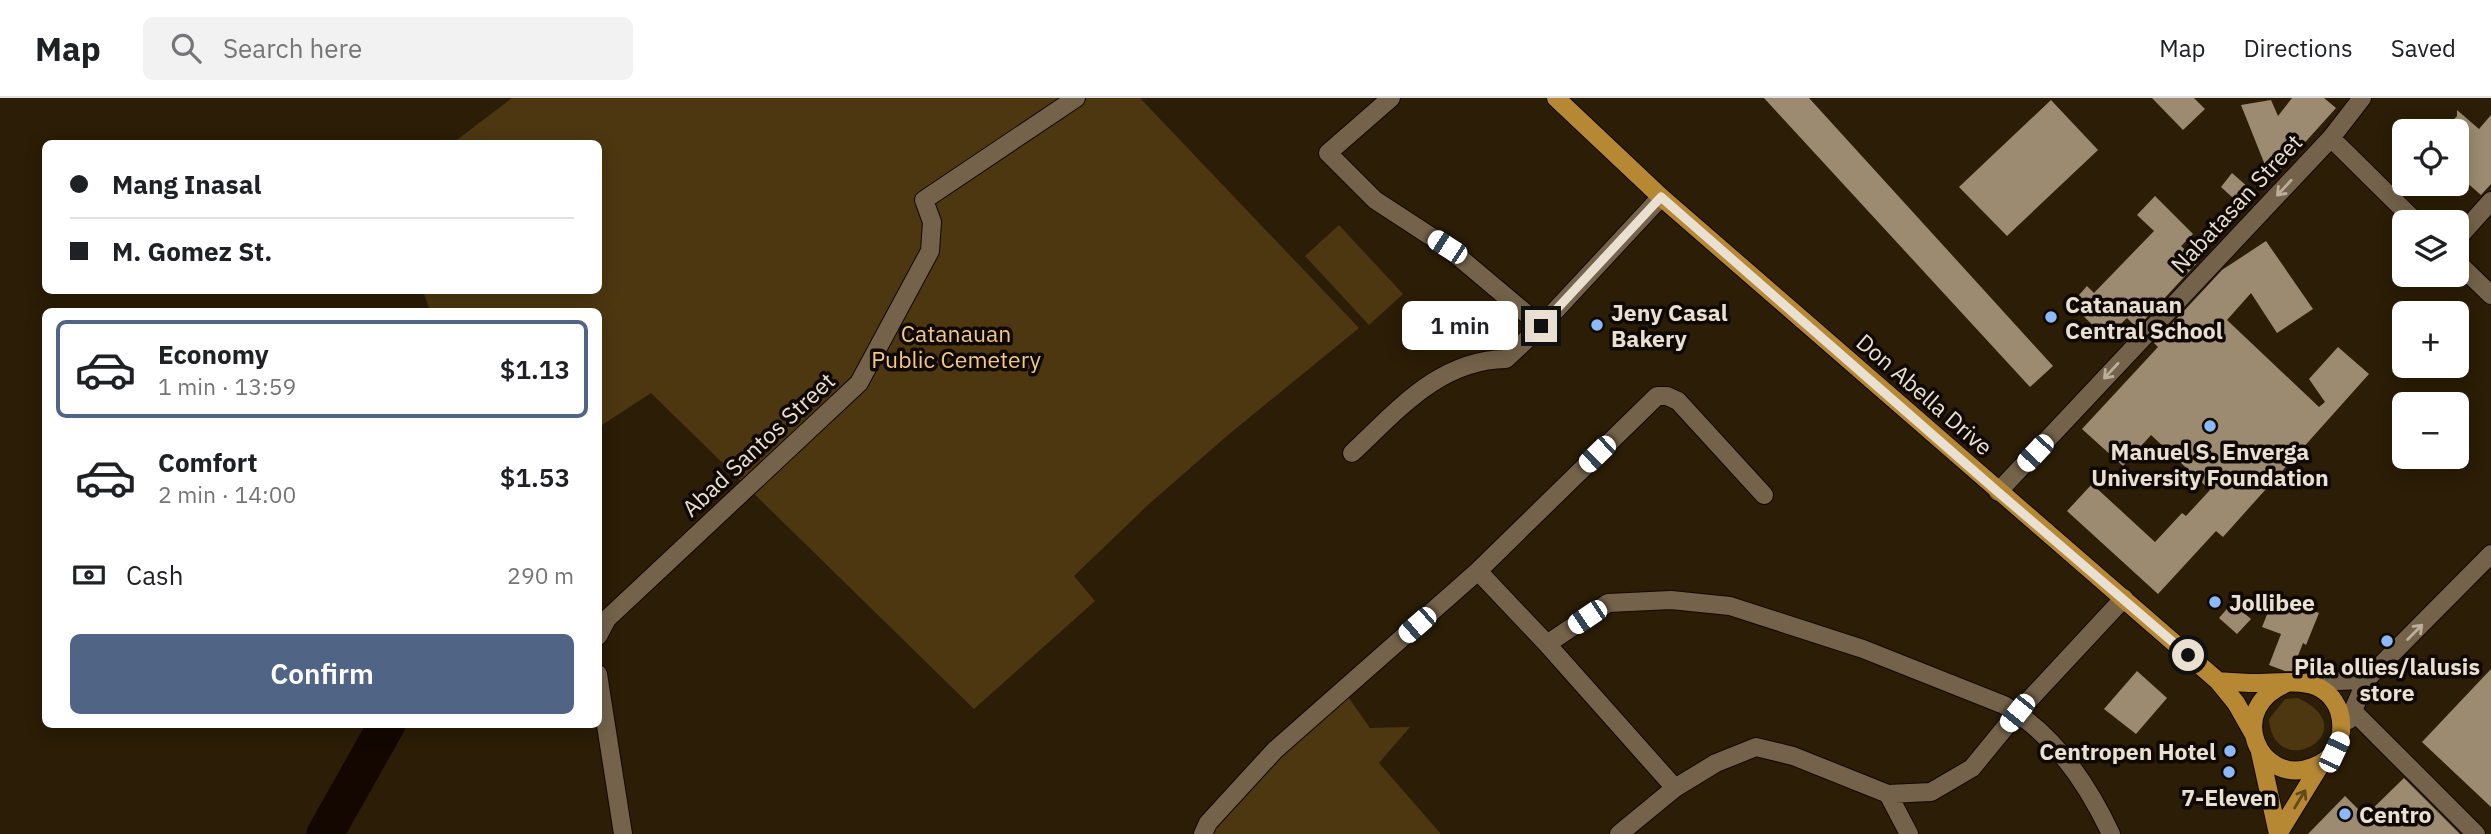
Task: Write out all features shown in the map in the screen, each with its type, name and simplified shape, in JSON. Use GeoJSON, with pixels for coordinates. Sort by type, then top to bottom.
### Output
{"type":"FeatureCollection","features":[{"type":"Feature","properties":{"kind":"main road","name":"Don Abella Drive"},"geometry":{"type":"LineString","coordinates":[[1556,98],[1661,197],[2218,681],[2236,703],[2256,742]]}},
{"type":"Feature","properties":{"kind":"main road"},"geometry":{"type":"LineString","coordinates":[[2218,681],[2299,682],[2323,690],[2336,703],[2342,719],[2341,737],[2334,752],[2321,764],[2278,834]]}},
{"type":"Feature","properties":{"kind":"main road"},"geometry":{"type":"LineString","coordinates":[[2278,834],[2256,742],[2253,716],[2260,700],[2273,688],[2299,682]]}},
{"type":"Feature","properties":{"kind":"main road"},"geometry":{"type":"LineString","coordinates":[[2256,742],[2271,762],[2287,770],[2304,770],[2321,764]]}},
{"type":"Feature","properties":{"kind":"street","name":"Abad Santos Street"},"geometry":{"type":"LineString","coordinates":[[602,629],[607,620],[859,383],[930,251],[932,222],[924,200],[1076,98]]}},
{"type":"Feature","properties":{"kind":"street"},"geometry":{"type":"LineString","coordinates":[[1391,98],[1328,153],[1375,200],[1447,247],[1541,326]]}},
{"type":"Feature","properties":{"kind":"street","name":"Nabatasan Street"},"geometry":{"type":"LineString","coordinates":[[1998,492],[2331,138],[2362,98]]}},
{"type":"Feature","properties":{"kind":"street"},"geometry":{"type":"LineString","coordinates":[[2331,138],[2404,210]]}},
{"type":"Feature","properties":{"kind":"street"},"geometry":{"type":"LineString","coordinates":[[1352,453],[1415,394],[1456,368],[1485,360],[1506,359],[1541,326],[1661,197]]}},
{"type":"Feature","properties":{"kind":"street"},"geometry":{"type":"LineString","coordinates":[[2469,226],[2491,201]]}},
{"type":"Feature","properties":{"kind":"street"},"geometry":{"type":"LineString","coordinates":[[2469,274],[2491,295]]}},
{"type":"Feature","properties":{"kind":"street"},"geometry":{"type":"LineString","coordinates":[[1203,834],[1208,823],[1275,750],[1478,571],[1657,396],[1667,396],[1678,401],[1764,495]]}},
{"type":"Feature","properties":{"kind":"street"},"geometry":{"type":"LineString","coordinates":[[2341,737],[2366,680],[2491,554]]}},
{"type":"Feature","properties":{"kind":"street"},"geometry":{"type":"LineString","coordinates":[[1478,571],[1675,788]]}},
{"type":"Feature","properties":{"kind":"street"},"geometry":{"type":"LineString","coordinates":[[1619,834],[1675,788],[1716,763],[1756,747],[1793,757],[1888,794],[1931,792],[1972,768],[2017,713],[2124,598]]}},
{"type":"Feature","properties":{"kind":"street"},"geometry":{"type":"LineString","coordinates":[[1547,644],[1608,603],[1671,600],[1730,606],[1863,649],[2017,713],[2050,741],[2094,798],[2111,834]]}},
{"type":"Feature","properties":{"kind":"street"},"geometry":{"type":"LineString","coordinates":[[2299,682],[2366,680]]}},
{"type":"Feature","properties":{"kind":"street"},"geometry":{"type":"LineString","coordinates":[[602,700],[623,834]]}},
{"type":"Feature","properties":{"kind":"street"},"geometry":{"type":"LineString","coordinates":[[2354,712],[2476,834]]}},
{"type":"Feature","properties":{"kind":"street"},"geometry":{"type":"LineString","coordinates":[[1888,794],[1909,834]]}},
{"type":"Feature","properties":{"kind":"green space","name":"Catanauan Public Cemetery"},"geometry":{"type":"Polygon","coordinates":[[[512,98],[1140,98],[1359,328],[1228,435],[1149,504],[1074,576],[1095,601],[974,709],[651,393],[602,425],[602,308],[429,308],[424,294],[602,294],[602,140],[457,140],[512,98]]]}},
{"type":"Feature","properties":{"kind":"green space"},"geometry":{"type":"Polygon","coordinates":[[[1339,225],[1403,294],[1369,325],[1305,256],[1339,225]]]}},
{"type":"Feature","properties":{"kind":"green space"},"geometry":{"type":"Polygon","coordinates":[[[1346,694],[1370,728],[1410,727],[1379,763],[1441,834],[1212,834],[1216,824],[1280,754],[1346,694]]]}},
{"type":"Feature","properties":{"kind":"green space"},"geometry":{"type":"Polygon","coordinates":[[[2298,698],[2317,711],[2324,724],[2321,737],[2312,746],[2299,750],[2286,748],[2275,738],[2269,719],[2285,699],[2298,698]]]}},
{"type":"Feature","properties":{"kind":"building"},"geometry":{"type":"Polygon","coordinates":[[[1764,98],[1809,98],[2053,366],[2030,387],[1764,98]]]}},
{"type":"Feature","properties":{"kind":"building"},"geometry":{"type":"Polygon","coordinates":[[[2152,98],[2194,98],[2205,109],[2183,130],[2152,98]]]}},
{"type":"Feature","properties":{"kind":"building"},"geometry":{"type":"Polygon","coordinates":[[[2292,98],[2324,98],[2336,108],[2271,180],[2241,105],[2271,100],[2278,116],[2292,98]]]}},
{"type":"Feature","properties":{"kind":"building"},"geometry":{"type":"Polygon","coordinates":[[[2051,100],[2098,150],[2007,236],[1959,187],[2051,100]]]}},
{"type":"Feature","properties":{"kind":"building"},"geometry":{"type":"Polygon","coordinates":[[[2457,110],[2467,119],[2454,119],[2457,110]]]}},
{"type":"Feature","properties":{"kind":"building"},"geometry":{"type":"Polygon","coordinates":[[[2491,115],[2491,184],[2481,195],[2469,184],[2469,120],[2479,129],[2491,115]]]}},
{"type":"Feature","properties":{"kind":"building"},"geometry":{"type":"Polygon","coordinates":[[[2232,173],[2257,195],[2244,208],[2221,187],[2232,173]]]}},
{"type":"Feature","properties":{"kind":"building"},"geometry":{"type":"Polygon","coordinates":[[[2155,196],[2193,234],[2181,246],[2198,262],[2137,328],[2127,318],[2106,338],[2071,304],[2087,286],[2094,293],[2154,231],[2137,215],[2155,196]]]}},
{"type":"Feature","properties":{"kind":"building"},"geometry":{"type":"Polygon","coordinates":[[[2266,241],[2313,309],[2277,333],[2251,293],[2227,320],[2319,407],[2325,402],[2309,379],[2338,347],[2369,374],[2223,537],[2216,531],[2158,594],[2067,511],[2092,484],[2155,542],[2182,513],[2186,516],[2210,490],[2151,435],[2123,466],[2082,429],[2158,347],[2154,343],[2222,270],[2266,241]]]}},
{"type":"Feature","properties":{"kind":"building"},"geometry":{"type":"Polygon","coordinates":[[[2275,595],[2319,613],[2292,671],[2269,665],[2281,634],[2262,627],[2275,595]]]}},
{"type":"Feature","properties":{"kind":"building"},"geometry":{"type":"Polygon","coordinates":[[[2232,603],[2251,619],[2237,634],[2219,618],[2232,603]]]}},
{"type":"Feature","properties":{"kind":"building"},"geometry":{"type":"Polygon","coordinates":[[[2491,669],[2491,807],[2422,742],[2491,669]]]}},
{"type":"Feature","properties":{"kind":"building"},"geometry":{"type":"Polygon","coordinates":[[[2137,671],[2167,698],[2136,734],[2104,709],[2137,671]]]}},
{"type":"Feature","properties":{"kind":"building"},"geometry":{"type":"Polygon","coordinates":[[[2404,778],[2460,834],[2308,834],[2345,796],[2365,816],[2404,778]]]}},
{"type":"Feature","properties":{"kind":"waterway"},"geometry":{"type":"LineString","coordinates":[[325,834],[385,728]]}},
{"type":"Feature","properties":{"kind":"place","name":"Catanauan Central School"},"geometry":{"type":"Point","coordinates":[2051,317]}},
{"type":"Feature","properties":{"kind":"place","name":"Jeny Casal Bakery"},"geometry":{"type":"Point","coordinates":[1597,325]}},
{"type":"Feature","properties":{"kind":"place","name":"Manuel S. Enverga University Foundation"},"geometry":{"type":"Point","coordinates":[2210,426]}},
{"type":"Feature","properties":{"kind":"place","name":"Jollibee"},"geometry":{"type":"Point","coordinates":[2215,602]}},
{"type":"Feature","properties":{"kind":"place","name":"Pila ollies/lalusis store"},"geometry":{"type":"Point","coordinates":[2387,641]}},
{"type":"Feature","properties":{"kind":"place","name":"Centropen Hotel"},"geometry":{"type":"Point","coordinates":[2230,751]}},
{"type":"Feature","properties":{"kind":"place","name":"7-Eleven"},"geometry":{"type":"Point","coordinates":[2229,772]}},
{"type":"Feature","properties":{"kind":"place","name":"Centro"},"geometry":{"type":"Point","coordinates":[2345,814]}},
{"type":"Feature","properties":{"kind":"route"},"geometry":{"type":"LineString","coordinates":[[1541,326],[1661,197],[2188,655]]}}]}
